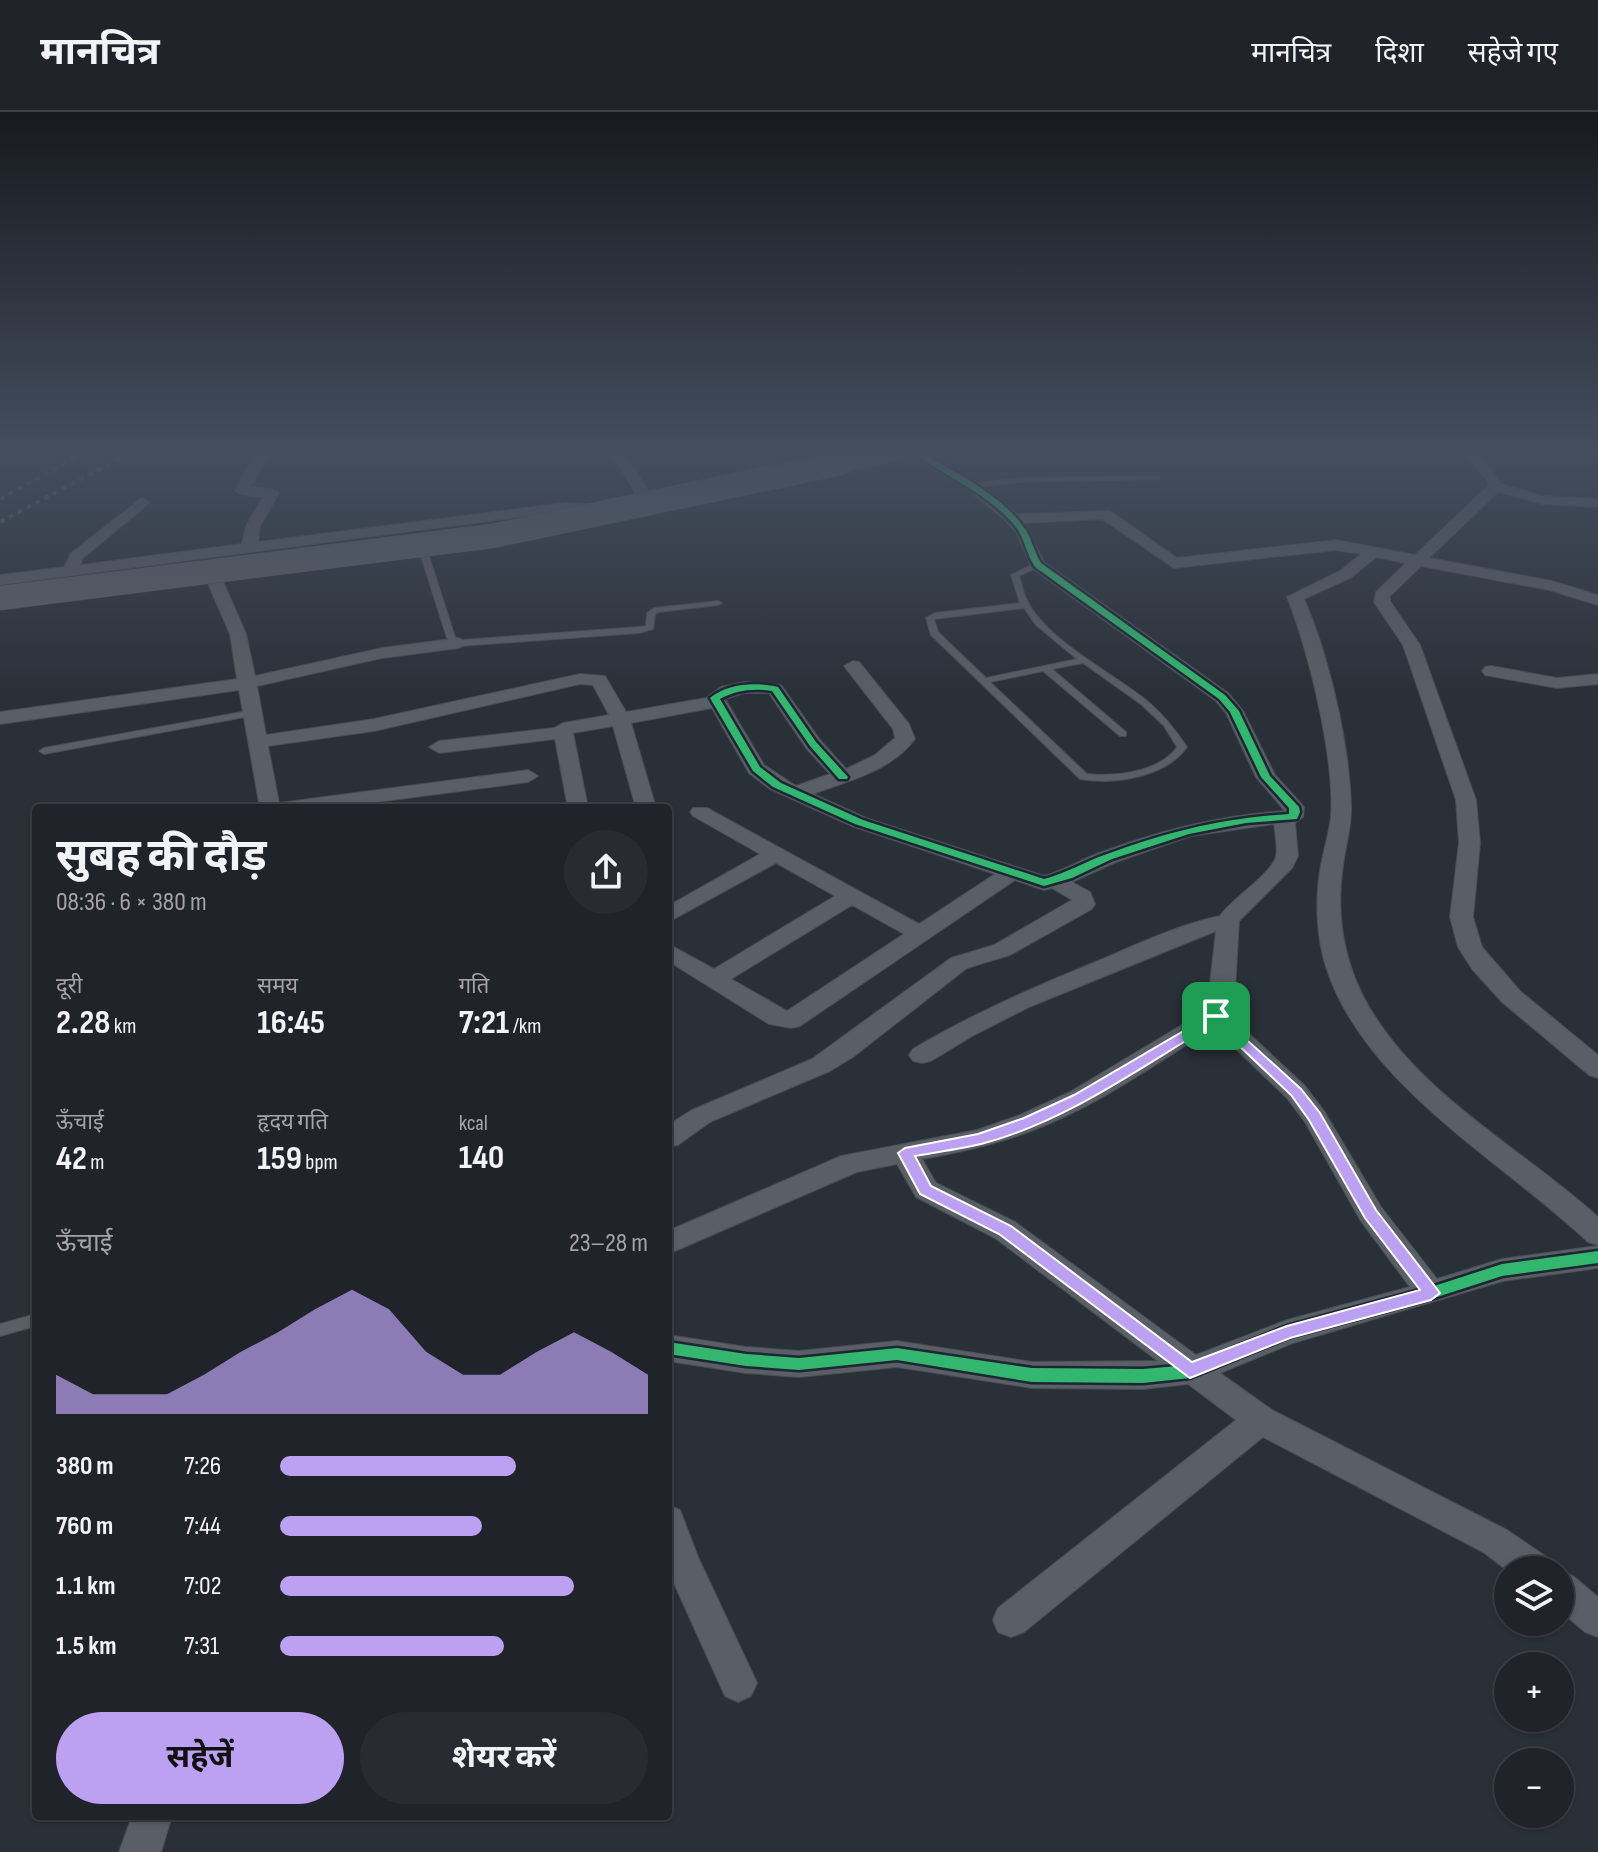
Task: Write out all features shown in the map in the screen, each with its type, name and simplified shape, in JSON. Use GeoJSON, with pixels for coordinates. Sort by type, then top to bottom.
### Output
{"type":"FeatureCollection","features":[{"type":"Feature","properties":{"kind":"main road"},"geometry":{"type":"LineString","coordinates":[[0,587],[423,544],[480,534]]}},
{"type":"Feature","properties":{"kind":"main road"},"geometry":{"type":"LineString","coordinates":[[0,598],[500,534]]}},
{"type":"Feature","properties":{"kind":"street"},"geometry":{"type":"LineString","coordinates":[[70,571],[76,556],[103,534]]}},
{"type":"Feature","properties":{"kind":"street"},"geometry":{"type":"LineString","coordinates":[[249,548],[252,534]]}},
{"type":"Feature","properties":{"kind":"street"},"geometry":{"type":"LineString","coordinates":[[0,580],[355,534]]}},
{"type":"Feature","properties":{"kind":"street"},"geometry":{"type":"LineString","coordinates":[[843,777],[813,744],[775,689],[760,686],[726,691],[715,698],[756,769],[777,785],[859,822],[1044,883],[1056,881],[1108,857],[1187,831],[1246,820],[1293,817],[1294,807],[1266,777],[1234,711],[1222,697],[1038,565],[1032,558],[1025,534]]}},
{"type":"Feature","properties":{"kind":"street"},"geometry":{"type":"LineString","coordinates":[[1133,534],[1174,563],[1336,545],[1552,586],[1598,600]]}},
{"type":"Feature","properties":{"kind":"street"},"geometry":{"type":"LineString","coordinates":[[1444,534],[1382,595],[1382,602],[1401,623],[1418,656],[1436,720],[1463,786],[1470,828],[1459,916],[1470,947],[1497,982],[1598,1069]]}},
{"type":"Feature","properties":{"kind":"street"},"geometry":{"type":"LineString","coordinates":[[0,606],[214,579],[423,544]]}},
{"type":"Feature","properties":{"kind":"street"},"geometry":{"type":"LineString","coordinates":[[1376,553],[1346,574],[1295,597],[1306,619],[1318,659],[1341,795],[1341,819],[1331,870],[1330,905],[1331,944],[1342,979],[1362,1015],[1404,1070],[1598,1234]]}},
{"type":"Feature","properties":{"kind":"street"},"geometry":{"type":"LineString","coordinates":[[214,579],[238,634],[269,804]]}},
{"type":"Feature","properties":{"kind":"street"},"geometry":{"type":"LineString","coordinates":[[0,718],[247,682],[382,653],[459,643]]}},
{"type":"Feature","properties":{"kind":"street"},"geometry":{"type":"LineString","coordinates":[[796,793],[874,763],[905,739],[902,728],[853,666]]}},
{"type":"Feature","properties":{"kind":"street"},"geometry":{"type":"LineString","coordinates":[[1491,671],[1557,683],[1598,679]]}},
{"type":"Feature","properties":{"kind":"street"},"geometry":{"type":"LineString","coordinates":[[258,742],[347,730],[589,677],[599,680],[620,718],[645,804]]}},
{"type":"Feature","properties":{"kind":"street"},"geometry":{"type":"LineString","coordinates":[[439,747],[562,733],[568,727],[716,702]]}},
{"type":"Feature","properties":{"kind":"street"},"geometry":{"type":"LineString","coordinates":[[562,733],[577,804]]}},
{"type":"Feature","properties":{"kind":"street"},"geometry":{"type":"LineString","coordinates":[[315,804],[528,776]]}},
{"type":"Feature","properties":{"kind":"street"},"geometry":{"type":"LineString","coordinates":[[700,812],[921,934]]}},
{"type":"Feature","properties":{"kind":"street"},"geometry":{"type":"LineString","coordinates":[[672,1241],[815,1176],[851,1163],[980,1139],[1029,1122],[1079,1098],[1216,1016],[1222,1007],[1228,921],[1236,909],[1281,868],[1287,856],[1284,819]]}},
{"type":"Feature","properties":{"kind":"street"},"geometry":{"type":"LineString","coordinates":[[672,913],[775,854]]}},
{"type":"Feature","properties":{"kind":"street"},"geometry":{"type":"LineString","coordinates":[[672,953],[778,1018],[791,1020],[1011,873]]}},
{"type":"Feature","properties":{"kind":"street"},"geometry":{"type":"LineString","coordinates":[[672,1135],[701,1116],[821,1065],[959,963],[1002,950],[1084,904],[1082,897],[1056,881]]}},
{"type":"Feature","properties":{"kind":"street"},"geometry":{"type":"LineString","coordinates":[[715,979],[852,895]]}},
{"type":"Feature","properties":{"kind":"street"},"geometry":{"type":"LineString","coordinates":[[922,1055],[965,1029],[1020,1002],[1183,933],[1228,921]]}},
{"type":"Feature","properties":{"kind":"street"},"geometry":{"type":"LineString","coordinates":[[1216,1016],[1296,1092],[1315,1117],[1371,1214],[1431,1293]]}},
{"type":"Feature","properties":{"kind":"street"},"geometry":{"type":"LineString","coordinates":[[905,1153],[926,1190],[1005,1230],[1190,1371],[1260,1420],[1495,1541],[1516,1556]]}},
{"type":"Feature","properties":{"kind":"street"},"geometry":{"type":"LineString","coordinates":[[672,1349],[746,1360],[799,1364],[897,1354],[1045,1375],[1143,1376],[1190,1371],[1287,1332],[1431,1293],[1502,1270],[1598,1257]]}},
{"type":"Feature","properties":{"kind":"street"},"geometry":{"type":"LineString","coordinates":[[1011,1620],[1260,1420]]}},
{"type":"Feature","properties":{"kind":"street"},"geometry":{"type":"LineString","coordinates":[[672,1533],[738,1683]]}},
{"type":"Feature","properties":{"kind":"street"},"geometry":{"type":"LineString","coordinates":[[1574,1600],[1598,1620]]}},
{"type":"Feature","properties":{"kind":"street"},"geometry":{"type":"LineString","coordinates":[[140,1852],[151,1820]]}},
{"type":"Feature","properties":{"kind":"lane"},"geometry":{"type":"LineString","coordinates":[[423,544],[451,638],[459,643],[639,630],[650,627],[651,613],[657,610],[718,603]]}},
{"type":"Feature","properties":{"kind":"lane"},"geometry":{"type":"LineString","coordinates":[[1025,605],[930,618],[934,633],[1084,777],[1104,780],[1169,764],[1179,757],[1182,747],[1166,723],[1084,660],[1025,605],[1016,587],[1015,575],[1038,565]]}},
{"type":"Feature","properties":{"kind":"lane"},"geometry":{"type":"LineString","coordinates":[[982,681],[1084,660]]}},
{"type":"Feature","properties":{"kind":"lane"},"geometry":{"type":"LineString","coordinates":[[1045,668],[1123,734]]}},
{"type":"Feature","properties":{"kind":"lane"},"geometry":{"type":"LineString","coordinates":[[44,751],[253,713]]}},
{"type":"Feature","properties":{"kind":"lane"},"geometry":{"type":"LineString","coordinates":[[0,1330],[32,1321]]}},
{"type":"Feature","properties":{"kind":"cycle path"},"geometry":{"type":"LineString","coordinates":[[843,777],[813,744],[775,689],[744,688],[715,698],[756,769],[777,785],[859,822],[1044,883],[1068,876],[1108,857],[1187,831],[1246,820],[1293,817],[1294,807],[1266,777],[1234,711],[1222,697],[1038,565],[1024,534]]}},
{"type":"Feature","properties":{"kind":"cycle path"},"geometry":{"type":"LineString","coordinates":[[672,1349],[746,1360],[799,1364],[897,1354],[1032,1375],[1143,1376],[1190,1371],[1287,1332],[1431,1293],[1502,1270],[1598,1257]]}},
{"type":"Feature","properties":{"kind":"route"},"geometry":{"type":"LineString","coordinates":[[1216,1016],[1296,1092],[1315,1117],[1354,1189],[1431,1293],[1287,1332],[1190,1371],[1005,1230],[979,1214],[926,1190],[905,1153],[980,1139],[1029,1122],[1079,1098],[1216,1016]]}}]}
